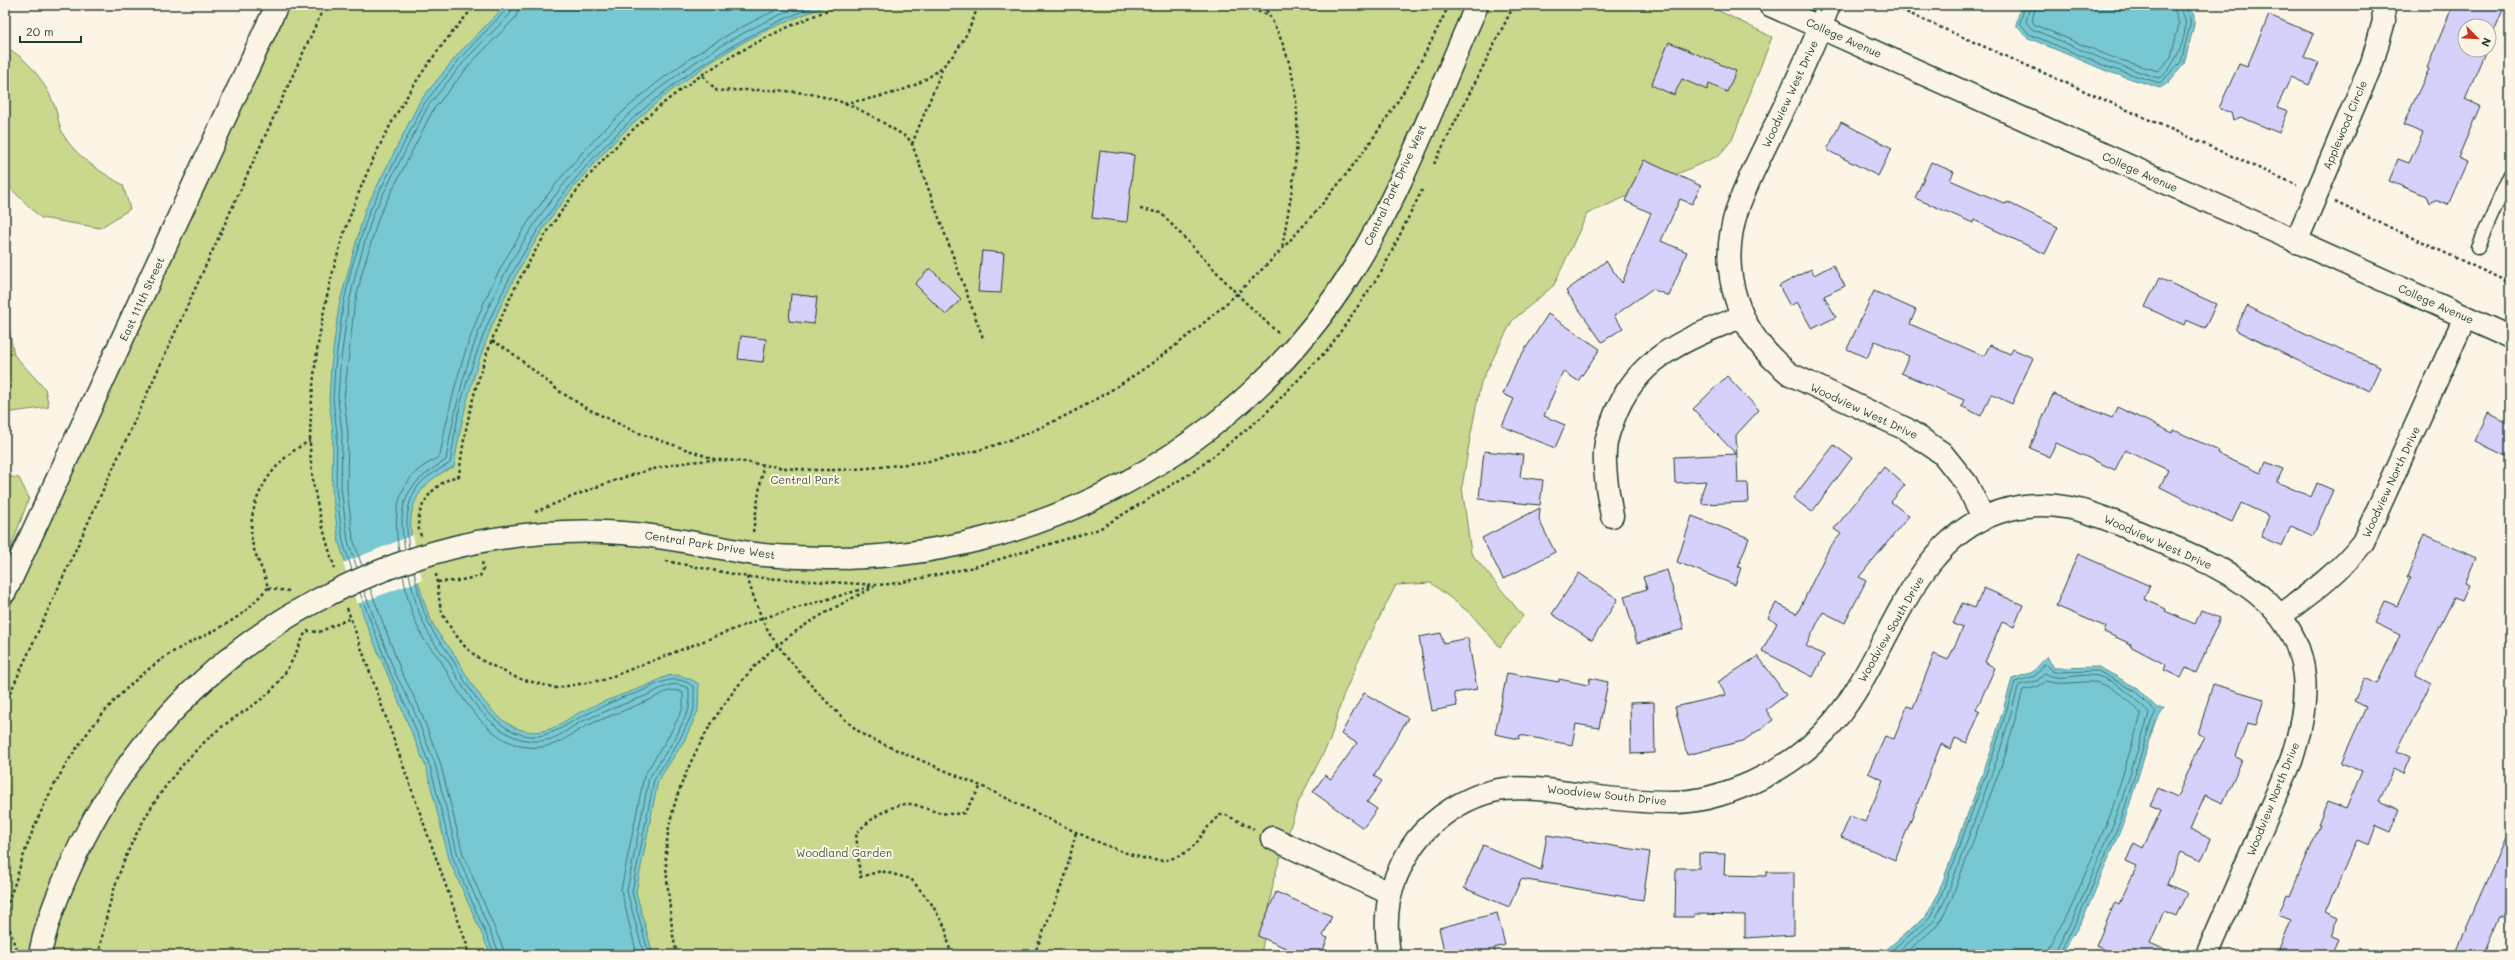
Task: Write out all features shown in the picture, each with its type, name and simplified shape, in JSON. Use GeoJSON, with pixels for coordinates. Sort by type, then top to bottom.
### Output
{"type":"FeatureCollection","features":[{"type":"Feature","properties":{"kind":"street","name":"Central Park Drive West"},"geometry":{"type":"LineString","coordinates":[[40,955],[52,909],[81,843],[105,799],[143,745],[182,700],[219,666],[278,622],[304,596],[348,584],[397,564],[553,532],[600,532],[660,537],[749,552],[826,558],[894,554],[972,542],[1050,518],[1125,484],[1193,441],[1245,399],[1294,349],[1337,294],[1376,229],[1477,5]]}},
{"type":"Feature","properties":{"kind":"street","name":"College Avenue"},"geometry":{"type":"LineString","coordinates":[[1770,5],[2510,337]]}},
{"type":"Feature","properties":{"kind":"street"},"geometry":{"type":"LineString","coordinates":[[1820,27],[1829,5]]}},
{"type":"Feature","properties":{"kind":"street","name":"Applewood Circle"},"geometry":{"type":"LineString","coordinates":[[2296,242],[2372,62],[2384,21],[2383,5]]}},
{"type":"Feature","properties":{"kind":"street","name":"East 111th Street"},"geometry":{"type":"LineString","coordinates":[[5,592],[274,6]]}},
{"type":"Feature","properties":{"kind":"street","name":"Woodview West Drive"},"geometry":{"type":"LineString","coordinates":[[1820,27],[1738,208],[1729,254],[1732,284],[1741,317],[1774,362],[1790,374],[1813,387],[1906,429],[1942,453],[1966,483],[1983,517],[2028,505],[2077,508],[2121,525],[2230,575],[2252,588],[2280,616]]}},
{"type":"Feature","properties":{"kind":"street"},"geometry":{"type":"LineString","coordinates":[[1612,516],[1604,452],[1616,409],[1628,387],[1660,354],[1700,333],[1741,317]]}},
{"type":"Feature","properties":{"kind":"street","name":"Woodview North Drive"},"geometry":{"type":"LineString","coordinates":[[2207,955],[2291,761],[2304,717],[2306,697],[2303,666],[2293,638],[2280,616],[2333,576],[2348,562],[2363,542],[2465,317]]}},
{"type":"Feature","properties":{"kind":"street","name":"Woodview South Drive"},"geometry":{"type":"LineString","coordinates":[[1389,955],[1386,910],[1389,893],[1400,866],[1414,843],[1432,823],[1458,804],[1476,796],[1496,790],[1536,787],[1583,795],[1679,802],[1724,792],[1749,784],[1794,759],[1818,740],[1851,699],[1929,563],[1944,545],[1983,517]]}},
{"type":"Feature","properties":{"kind":"street"},"geometry":{"type":"LineString","coordinates":[[1272,838],[1389,893]]}},
{"type":"Feature","properties":{"kind":"lane"},"geometry":{"type":"LineString","coordinates":[[2478,247],[2510,174]]}},
{"type":"Feature","properties":{"kind":"path"},"geometry":{"type":"LineString","coordinates":[[5,704],[325,5]]}},
{"type":"Feature","properties":{"kind":"path"},"geometry":{"type":"LineString","coordinates":[[330,555],[318,508],[310,441],[319,334],[331,281],[351,211],[371,163],[403,101],[428,64],[476,5]]}},
{"type":"Feature","properties":{"kind":"path"},"geometry":{"type":"LineString","coordinates":[[419,533],[421,511],[430,493],[445,481],[459,476],[472,405],[492,341],[525,270],[577,190],[640,123],[670,98],[760,41],[841,5]]}},
{"type":"Feature","properties":{"kind":"path"},"geometry":{"type":"LineString","coordinates":[[912,144],[942,70],[967,33],[978,5]]}},
{"type":"Feature","properties":{"kind":"path"},"geometry":{"type":"LineString","coordinates":[[1241,5],[1270,16]]}},
{"type":"Feature","properties":{"kind":"path"},"geometry":{"type":"LineString","coordinates":[[1263,5],[1279,32],[1291,65],[1298,109],[1296,161],[1282,248]]}},
{"type":"Feature","properties":{"kind":"path"},"geometry":{"type":"LineString","coordinates":[[492,341],[507,349],[559,391],[588,409],[636,432],[718,460],[763,466],[827,470],[909,464],[939,460],[1009,439],[1072,412],[1112,390],[1202,326],[1237,294],[1302,228],[1390,114],[1431,42],[1449,5]]}},
{"type":"Feature","properties":{"kind":"path"},"geometry":{"type":"LineString","coordinates":[[1890,5],[2231,158],[2304,188]]}},
{"type":"Feature","properties":{"kind":"path"},"geometry":{"type":"LineString","coordinates":[[844,103],[896,93],[942,70]]}},
{"type":"Feature","properties":{"kind":"path"},"geometry":{"type":"LineString","coordinates":[[703,76],[717,91],[753,89],[776,90],[802,93],[844,103],[908,138],[912,144],[983,338]]}},
{"type":"Feature","properties":{"kind":"path"},"geometry":{"type":"LineString","coordinates":[[2333,201],[2510,282]]}},
{"type":"Feature","properties":{"kind":"path"},"geometry":{"type":"LineString","coordinates":[[1140,209],[1161,213],[1237,294],[1313,366]]}},
{"type":"Feature","properties":{"kind":"path"},"geometry":{"type":"LineString","coordinates":[[268,588],[252,542],[253,514],[262,488],[276,468],[293,450],[310,441]]}},
{"type":"Feature","properties":{"kind":"path"},"geometry":{"type":"LineString","coordinates":[[530,513],[592,488],[629,476],[675,466],[718,460]]}},
{"type":"Feature","properties":{"kind":"path"},"geometry":{"type":"LineString","coordinates":[[763,466],[749,552],[748,577],[763,618],[778,644],[834,709],[862,734],[981,786],[1076,832],[1134,856],[1155,861],[1172,858],[1189,851],[1196,846],[1220,814],[1226,815],[1272,838]]}},
{"type":"Feature","properties":{"kind":"path"},"geometry":{"type":"LineString","coordinates":[[438,582],[457,581],[480,576],[484,569],[479,548]]}},
{"type":"Feature","properties":{"kind":"path"},"geometry":{"type":"LineString","coordinates":[[664,561],[748,577],[877,585]]}},
{"type":"Feature","properties":{"kind":"path"},"geometry":{"type":"LineString","coordinates":[[438,576],[440,605],[443,615],[466,648],[481,660],[504,672],[527,682],[556,688],[603,680],[763,618],[877,585]]}},
{"type":"Feature","properties":{"kind":"path"},"geometry":{"type":"LineString","coordinates":[[678,955],[674,943],[668,890],[666,841],[679,790],[705,734],[734,691],[754,667],[778,644],[834,608],[877,585]]}},
{"type":"Feature","properties":{"kind":"path"},"geometry":{"type":"LineString","coordinates":[[268,588],[304,596]]}},
{"type":"Feature","properties":{"kind":"path"},"geometry":{"type":"LineString","coordinates":[[17,955],[14,938],[6,915],[21,863],[34,826],[58,781],[84,739],[110,706],[154,665],[169,654],[243,612],[268,588]]}},
{"type":"Feature","properties":{"kind":"path"},"geometry":{"type":"LineString","coordinates":[[307,631],[324,631],[351,618],[467,945],[467,955]]}},
{"type":"Feature","properties":{"kind":"path"},"geometry":{"type":"LineString","coordinates":[[99,955],[110,897],[124,859],[151,806],[191,755],[222,726],[272,689],[288,669],[308,627]]}},
{"type":"Feature","properties":{"kind":"path"},"geometry":{"type":"LineString","coordinates":[[951,955],[945,927],[931,903],[911,880],[881,871],[860,877],[856,833],[870,820],[889,808],[914,804],[932,812],[964,814],[981,786]]}},
{"type":"Feature","properties":{"kind":"path"},"geometry":{"type":"LineString","coordinates":[[1034,955],[1065,877],[1076,832]]}},
{"type":"Feature","properties":{"kind":"green space","name":"Central Park"},"geometry":{"type":"Polygon","coordinates":[[[282,5],[1707,5],[1772,37],[1732,140],[1718,156],[1587,214],[1554,285],[1512,321],[1481,382],[1462,487],[1471,553],[1523,616],[1500,647],[1471,614],[1431,583],[1396,585],[1366,644],[1343,696],[1330,740],[1298,803],[1274,878],[1261,955],[5,955],[5,618],[282,5]]]}},
{"type":"Feature","properties":{"kind":"green space"},"geometry":{"type":"Polygon","coordinates":[[[5,47],[29,64],[47,89],[55,107],[62,132],[71,146],[92,165],[123,185],[130,209],[100,228],[41,218],[5,183],[5,47]]]}},
{"type":"Feature","properties":{"kind":"green space"},"geometry":{"type":"Polygon","coordinates":[[[5,308],[14,355],[45,389],[49,407],[5,413],[5,308]]]}},
{"type":"Feature","properties":{"kind":"green space"},"geometry":{"type":"Polygon","coordinates":[[[5,476],[19,478],[29,498],[11,547],[5,570],[5,476]]]}},
{"type":"Feature","properties":{"kind":"water"},"geometry":{"type":"Polygon","coordinates":[[[506,5],[829,5],[759,34],[737,46],[681,83],[631,125],[586,172],[547,224],[514,279],[487,339],[467,401],[454,467],[435,477],[427,484],[416,500],[413,509],[411,531],[416,570],[427,610],[432,622],[481,697],[504,721],[517,728],[531,732],[547,730],[592,706],[669,676],[682,676],[699,684],[698,711],[684,741],[658,781],[636,892],[653,955],[491,955],[449,859],[426,767],[366,623],[339,543],[332,489],[333,433],[329,400],[331,366],[339,305],[365,210],[420,101],[460,52],[506,5]]]}},
{"type":"Feature","properties":{"kind":"water"},"geometry":{"type":"Polygon","coordinates":[[[2021,5],[2187,5],[2194,14],[2194,25],[2184,64],[2168,83],[2160,88],[2109,72],[2026,37],[2016,25],[2021,5]]]}},
{"type":"Feature","properties":{"kind":"water"},"geometry":{"type":"Polygon","coordinates":[[[2047,656],[2053,668],[2099,667],[2137,688],[2157,708],[2164,708],[2155,722],[2125,819],[2084,917],[2061,955],[1880,955],[1927,915],[1938,894],[1991,751],[2012,679],[2033,672],[2047,656]]]}},
{"type":"Feature","properties":{"kind":"pier"},"geometry":{"type":"Polygon","coordinates":[[[413,535],[422,580],[357,604],[343,563],[413,535]]]}},
{"type":"Feature","properties":{"kind":"building"},"geometry":{"type":"Polygon","coordinates":[[[2453,5],[2505,5],[2497,24],[2497,18],[2457,18],[2457,58],[2483,58],[2465,99],[2480,106],[2458,158],[2467,162],[2448,205],[2435,200],[2429,203],[2426,196],[2389,181],[2398,159],[2409,163],[2423,133],[2403,125],[2429,69],[2427,68],[2453,5]]]}},
{"type":"Feature","properties":{"kind":"building"},"geometry":{"type":"Polygon","coordinates":[[[2269,15],[2314,34],[2304,57],[2319,63],[2309,85],[2291,77],[2277,107],[2288,111],[2279,133],[2241,117],[2233,120],[2231,113],[2219,108],[2239,64],[2247,67],[2269,15]]]}},
{"type":"Feature","properties":{"kind":"building"},"geometry":{"type":"Polygon","coordinates":[[[1669,42],[1736,71],[1727,92],[1709,84],[1707,90],[1682,79],[1674,95],[1651,85],[1669,42]]]}},
{"type":"Feature","properties":{"kind":"building"},"geometry":{"type":"Polygon","coordinates":[[[1841,122],[1892,148],[1878,176],[1827,150],[1841,122]]]}},
{"type":"Feature","properties":{"kind":"building"},"geometry":{"type":"Polygon","coordinates":[[[1100,151],[1134,155],[1127,222],[1092,218],[1100,151]]]}},
{"type":"Feature","properties":{"kind":"building"},"geometry":{"type":"Polygon","coordinates":[[[1644,160],[1701,186],[1692,204],[1680,199],[1661,241],[1687,252],[1669,296],[1652,289],[1614,316],[1623,328],[1602,342],[1566,291],[1606,261],[1622,283],[1651,213],[1625,201],[1644,160]]]}},
{"type":"Feature","properties":{"kind":"building"},"geometry":{"type":"Polygon","coordinates":[[[1931,162],[1954,172],[1950,180],[2006,204],[2007,202],[2058,227],[2045,254],[1974,220],[1973,223],[1915,198],[1931,162]]]}},
{"type":"Feature","properties":{"kind":"building"},"geometry":{"type":"Polygon","coordinates":[[[982,251],[1004,253],[1001,293],[978,292],[982,251]]]}},
{"type":"Feature","properties":{"kind":"building"},"geometry":{"type":"Polygon","coordinates":[[[1833,265],[1845,286],[1824,296],[1836,317],[1812,329],[1797,302],[1790,306],[1779,286],[1811,269],[1814,275],[1833,265]]]}},
{"type":"Feature","properties":{"kind":"building"},"geometry":{"type":"Polygon","coordinates":[[[930,268],[961,299],[946,315],[915,284],[930,268]]]}},
{"type":"Feature","properties":{"kind":"building"},"geometry":{"type":"Polygon","coordinates":[[[2159,278],[2216,304],[2205,328],[2186,320],[2184,325],[2145,307],[2159,278]]]}},
{"type":"Feature","properties":{"kind":"building"},"geometry":{"type":"Polygon","coordinates":[[[1874,291],[1916,310],[1910,324],[1984,356],[1990,345],[2010,354],[2013,349],[2033,358],[2012,404],[1991,394],[1981,416],[1961,406],[1964,400],[1901,373],[1909,356],[1875,341],[1867,358],[1847,349],[1874,291]]]}},
{"type":"Feature","properties":{"kind":"building"},"geometry":{"type":"Polygon","coordinates":[[[791,294],[817,297],[814,324],[789,321],[791,294]]]}},
{"type":"Feature","properties":{"kind":"building"},"geometry":{"type":"Polygon","coordinates":[[[2247,306],[2317,340],[2380,366],[2370,391],[2311,367],[2235,330],[2247,306]]]}},
{"type":"Feature","properties":{"kind":"building"},"geometry":{"type":"Polygon","coordinates":[[[1548,314],[1600,349],[1578,381],[1563,371],[1544,416],[1565,425],[1555,448],[1502,426],[1514,399],[1503,394],[1515,365],[1548,314]]]}},
{"type":"Feature","properties":{"kind":"building"},"geometry":{"type":"Polygon","coordinates":[[[741,336],[766,339],[763,362],[738,359],[741,336]]]}},
{"type":"Feature","properties":{"kind":"building"},"geometry":{"type":"Polygon","coordinates":[[[1727,376],[1759,410],[1736,435],[1738,483],[1748,483],[1749,502],[1702,504],[1702,492],[1706,481],[1675,483],[1674,457],[1736,454],[1693,409],[1727,376]]]}},
{"type":"Feature","properties":{"kind":"building"},"geometry":{"type":"Polygon","coordinates":[[[2053,394],[2112,418],[2117,407],[2173,433],[2174,430],[2219,451],[2218,454],[2261,473],[2266,462],[2283,469],[2277,482],[2311,497],[2317,483],[2333,490],[2313,536],[2291,526],[2282,546],[2261,537],[2269,516],[2241,503],[2232,522],[2210,512],[2160,487],[2168,470],[2125,450],[2115,470],[2056,443],[2050,457],[2030,448],[2053,394]]]}},
{"type":"Feature","properties":{"kind":"building"},"geometry":{"type":"Polygon","coordinates":[[[2488,413],[2510,424],[2510,458],[2475,441],[2488,413]]]}},
{"type":"Feature","properties":{"kind":"building"},"geometry":{"type":"Polygon","coordinates":[[[1834,445],[1852,458],[1812,512],[1793,498],[1834,445]]]}},
{"type":"Feature","properties":{"kind":"building"},"geometry":{"type":"Polygon","coordinates":[[[1484,451],[1523,455],[1520,477],[1543,480],[1540,505],[1479,499],[1484,451]]]}},
{"type":"Feature","properties":{"kind":"building"},"geometry":{"type":"Polygon","coordinates":[[[1884,467],[1905,485],[1891,502],[1909,516],[1859,577],[1866,581],[1845,623],[1823,612],[1806,646],[1824,655],[1813,677],[1762,651],[1777,623],[1768,618],[1776,603],[1797,614],[1829,548],[1841,534],[1834,529],[1884,467]]]}},
{"type":"Feature","properties":{"kind":"building"},"geometry":{"type":"Polygon","coordinates":[[[1540,508],[1539,520],[1555,552],[1503,579],[1482,538],[1540,508]]]}},
{"type":"Feature","properties":{"kind":"building"},"geometry":{"type":"Polygon","coordinates":[[[1692,516],[1749,538],[1738,567],[1741,568],[1735,585],[1677,562],[1692,516]]]}},
{"type":"Feature","properties":{"kind":"building"},"geometry":{"type":"Polygon","coordinates":[[[2424,534],[2476,558],[2465,583],[2469,585],[2462,601],[2454,598],[2416,675],[2431,683],[2397,751],[2410,757],[2403,774],[2393,769],[2379,801],[2399,810],[2390,832],[2376,826],[2369,845],[2357,840],[2326,911],[2339,917],[2331,936],[2338,939],[2331,955],[2277,955],[2291,920],[2278,915],[2287,895],[2290,896],[2320,824],[2318,824],[2327,802],[2346,809],[2362,771],[2341,763],[2366,707],[2354,701],[2365,678],[2377,684],[2400,635],[2375,623],[2385,601],[2397,606],[2410,578],[2407,577],[2424,534]]]}},
{"type":"Feature","properties":{"kind":"building"},"geometry":{"type":"Polygon","coordinates":[[[2078,554],[2150,586],[2144,599],[2166,609],[2165,611],[2195,624],[2201,610],[2220,618],[2196,673],[2186,668],[2181,678],[2164,670],[2166,665],[2130,646],[2131,644],[2104,632],[2106,627],[2056,606],[2078,554]]]}},
{"type":"Feature","properties":{"kind":"building"},"geometry":{"type":"Polygon","coordinates":[[[1667,570],[1684,629],[1637,643],[1624,596],[1647,589],[1643,577],[1667,570]]]}},
{"type":"Feature","properties":{"kind":"building"},"geometry":{"type":"Polygon","coordinates":[[[1579,573],[1618,599],[1592,640],[1552,614],[1579,573]]]}},
{"type":"Feature","properties":{"kind":"building"},"geometry":{"type":"Polygon","coordinates":[[[1984,588],[2023,605],[2014,627],[2002,622],[1985,662],[1995,668],[1976,710],[1980,712],[1967,743],[1955,738],[1951,749],[1941,744],[1895,860],[1841,837],[1850,816],[1865,822],[1883,780],[1868,773],[1885,736],[1894,739],[1907,706],[1913,708],[1934,654],[1948,660],[1963,628],[1953,624],[1962,603],[1975,608],[1984,588]]]}},
{"type":"Feature","properties":{"kind":"building"},"geometry":{"type":"Polygon","coordinates":[[[1441,633],[1443,643],[1468,638],[1477,689],[1454,693],[1457,706],[1432,711],[1419,637],[1441,633]]]}},
{"type":"Feature","properties":{"kind":"building"},"geometry":{"type":"Polygon","coordinates":[[[1758,656],[1786,695],[1766,710],[1773,720],[1743,741],[1687,755],[1675,707],[1726,695],[1718,682],[1758,656]]]}},
{"type":"Feature","properties":{"kind":"building"},"geometry":{"type":"Polygon","coordinates":[[[1507,673],[1559,682],[1559,679],[1588,685],[1590,678],[1608,682],[1599,728],[1576,724],[1572,745],[1520,735],[1519,739],[1495,734],[1507,673]]]}},
{"type":"Feature","properties":{"kind":"building"},"geometry":{"type":"Polygon","coordinates":[[[2213,684],[2264,699],[2256,725],[2247,723],[2236,757],[2242,760],[2223,803],[2205,795],[2190,829],[2211,839],[2201,861],[2181,852],[2167,884],[2187,893],[2176,916],[2164,911],[2150,943],[2177,955],[2116,955],[2096,946],[2115,902],[2119,904],[2137,866],[2126,861],[2134,843],[2143,848],[2161,810],[2150,805],[2158,788],[2177,797],[2204,736],[2198,734],[2213,684]]]}},
{"type":"Feature","properties":{"kind":"building"},"geometry":{"type":"Polygon","coordinates":[[[1364,693],[1408,718],[1374,776],[1382,781],[1367,802],[1377,809],[1363,828],[1313,792],[1325,775],[1331,779],[1357,743],[1341,734],[1364,693]]]}},
{"type":"Feature","properties":{"kind":"building"},"geometry":{"type":"Polygon","coordinates":[[[1654,702],[1655,753],[1631,754],[1630,703],[1654,702]]]}},
{"type":"Feature","properties":{"kind":"building"},"geometry":{"type":"Polygon","coordinates":[[[2510,827],[2510,899],[2503,916],[2500,915],[2483,955],[2454,955],[2510,827]]]}},
{"type":"Feature","properties":{"kind":"building"},"geometry":{"type":"Polygon","coordinates":[[[1547,835],[1650,852],[1643,900],[1521,879],[1509,907],[1464,888],[1483,845],[1541,870],[1547,835]]]}},
{"type":"Feature","properties":{"kind":"building"},"geometry":{"type":"Polygon","coordinates":[[[1699,853],[1725,854],[1724,875],[1766,876],[1766,872],[1794,872],[1794,935],[1745,938],[1745,915],[1694,914],[1694,917],[1675,917],[1676,868],[1699,868],[1699,853]]]}},
{"type":"Feature","properties":{"kind":"building"},"geometry":{"type":"Polygon","coordinates":[[[1276,892],[1332,916],[1323,936],[1328,938],[1321,955],[1302,955],[1258,936],[1276,892]]]}},
{"type":"Feature","properties":{"kind":"building"},"geometry":{"type":"Polygon","coordinates":[[[1497,913],[1505,945],[1494,948],[1496,955],[1445,955],[1439,928],[1497,913]]]}},
{"type":"Feature","properties":{"kind":"park label","name":"Woodland Garden"},"geometry":{"type":"Point","coordinates":[844,853]}}]}
